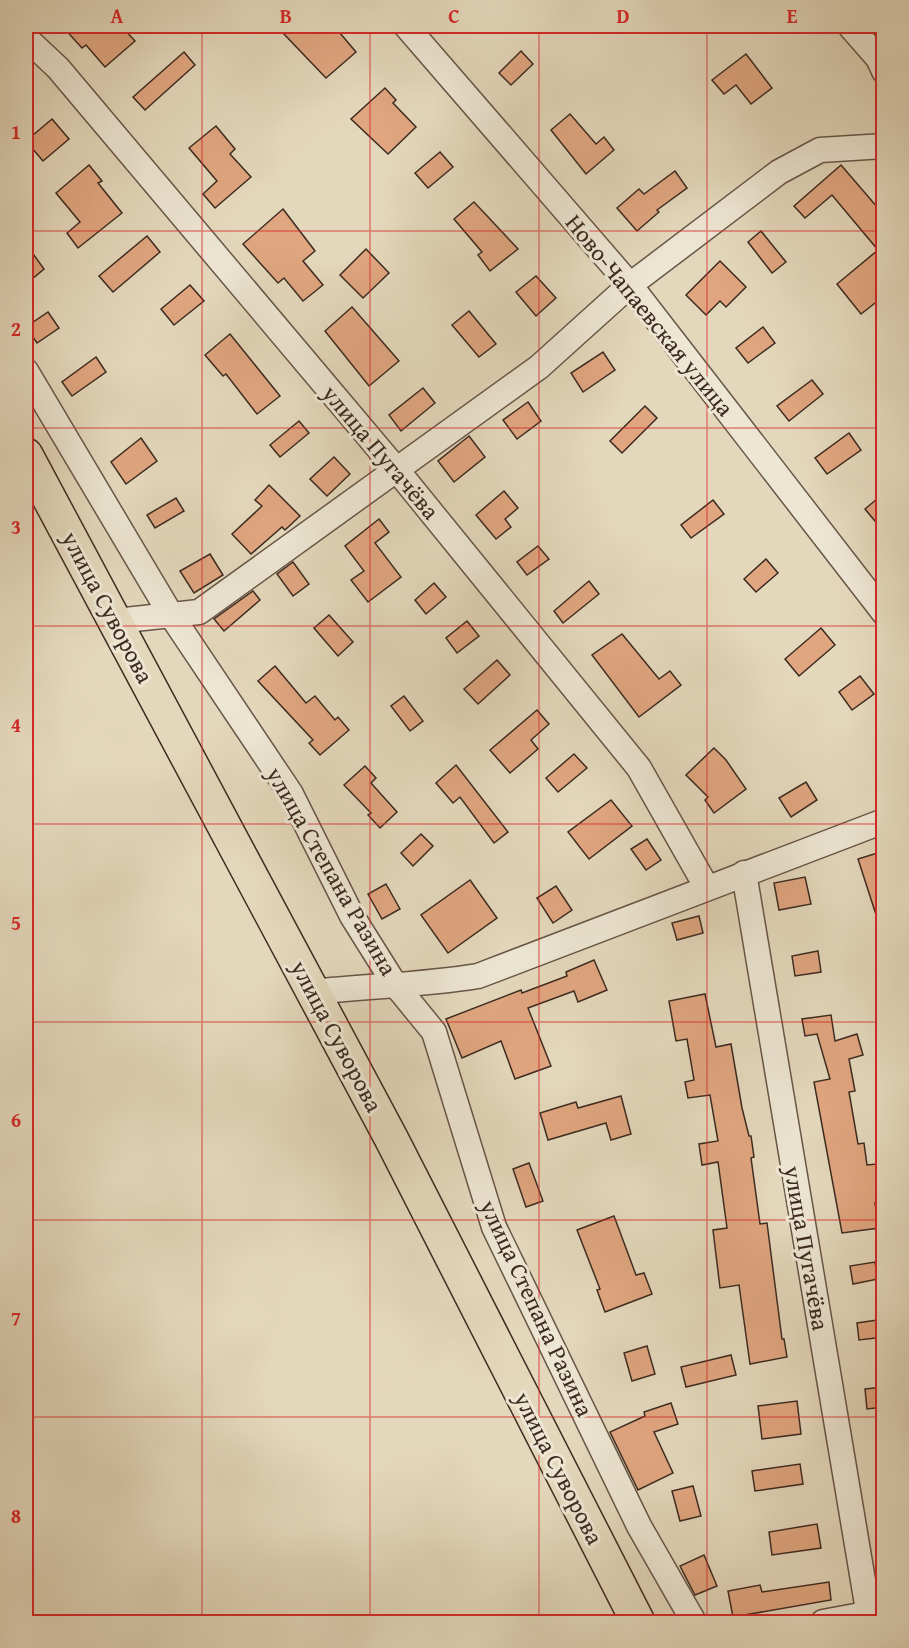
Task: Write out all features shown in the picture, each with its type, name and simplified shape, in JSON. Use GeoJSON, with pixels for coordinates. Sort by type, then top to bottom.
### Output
{"type":"FeatureCollection","features":[{"type":"Feature","properties":{"kind":"main road","name":"улица Суворова"},"geometry":{"type":"LineString","coordinates":[[26,455],[391,1138],[638,1623]]}},
{"type":"Feature","properties":{"kind":"street","name":"Ново-Чапаевская улица"},"geometry":{"type":"LineString","coordinates":[[406,26],[630,285],[884,613]]}},
{"type":"Feature","properties":{"kind":"street"},"geometry":{"type":"LineString","coordinates":[[850,26],[882,63]]}},
{"type":"Feature","properties":{"kind":"street","name":"улица Пугачёва"},"geometry":{"type":"LineString","coordinates":[[26,38],[58,68],[396,469],[639,768],[707,888]]}},
{"type":"Feature","properties":{"kind":"street"},"geometry":{"type":"LineString","coordinates":[[116,621],[199,612],[539,367],[630,285],[779,172],[820,150],[884,146]]}},
{"type":"Feature","properties":{"kind":"street","name":"улица Степана Разина"},"geometry":{"type":"LineString","coordinates":[[26,371],[171,615],[291,794],[352,916],[394,983],[434,1032],[494,1227],[639,1526],[694,1623]]}},
{"type":"Feature","properties":{"kind":"street"},"geometry":{"type":"LineString","coordinates":[[313,992],[394,983],[424,985],[478,976],[884,821]]}},
{"type":"Feature","properties":{"kind":"street","name":"улица Пугачёва"},"geometry":{"type":"LineString","coordinates":[[744,873],[874,1616]]}},
{"type":"Feature","properties":{"kind":"street"},"geometry":{"type":"LineString","coordinates":[[823,1623],[874,1616]]}},
{"type":"Feature","properties":{"kind":"building"},"geometry":{"type":"Polygon","coordinates":[[[62,26],[121,26],[135,41],[105,67],[86,45],[82,48],[62,26]]]}},
{"type":"Feature","properties":{"kind":"building"},"geometry":{"type":"Polygon","coordinates":[[[292,26],[334,26],[356,52],[326,78],[283,33],[292,26]]]}},
{"type":"Feature","properties":{"kind":"building"},"geometry":{"type":"Polygon","coordinates":[[[521,51],[533,64],[511,85],[499,73],[521,51]]]}},
{"type":"Feature","properties":{"kind":"building"},"geometry":{"type":"Polygon","coordinates":[[[184,52],[195,65],[145,110],[133,97],[184,52]]]}},
{"type":"Feature","properties":{"kind":"building"},"geometry":{"type":"Polygon","coordinates":[[[746,54],[772,88],[751,104],[736,85],[724,94],[712,80],[746,54]]]}},
{"type":"Feature","properties":{"kind":"building"},"geometry":{"type":"Polygon","coordinates":[[[385,88],[396,100],[393,103],[416,127],[388,154],[351,119],[385,88]]]}},
{"type":"Feature","properties":{"kind":"building"},"geometry":{"type":"Polygon","coordinates":[[[570,114],[596,144],[604,137],[614,150],[586,174],[551,130],[570,114]]]}},
{"type":"Feature","properties":{"kind":"building"},"geometry":{"type":"Polygon","coordinates":[[[52,119],[69,139],[43,161],[26,141],[52,119]]]}},
{"type":"Feature","properties":{"kind":"building"},"geometry":{"type":"Polygon","coordinates":[[[216,126],[235,149],[230,154],[251,177],[215,208],[203,194],[217,181],[189,148],[216,126]]]}},
{"type":"Feature","properties":{"kind":"building"},"geometry":{"type":"Polygon","coordinates":[[[440,152],[453,167],[428,188],[415,173],[440,152]]]}},
{"type":"Feature","properties":{"kind":"building"},"geometry":{"type":"Polygon","coordinates":[[[89,165],[102,181],[98,183],[122,213],[78,248],[67,233],[80,222],[56,193],[89,165]]]}},
{"type":"Feature","properties":{"kind":"building"},"geometry":{"type":"Polygon","coordinates":[[[841,165],[884,215],[884,296],[861,314],[837,284],[878,250],[832,195],[805,218],[794,206],[841,165]]]}},
{"type":"Feature","properties":{"kind":"building"},"geometry":{"type":"Polygon","coordinates":[[[675,171],[687,188],[657,210],[659,212],[637,231],[617,208],[639,189],[644,194],[675,171]]]}},
{"type":"Feature","properties":{"kind":"building"},"geometry":{"type":"Polygon","coordinates":[[[474,202],[518,249],[490,271],[478,255],[482,252],[454,219],[474,202]]]}},
{"type":"Feature","properties":{"kind":"building"},"geometry":{"type":"Polygon","coordinates":[[[283,209],[315,251],[303,261],[323,285],[303,301],[284,278],[278,283],[243,244],[283,209]]]}},
{"type":"Feature","properties":{"kind":"building"},"geometry":{"type":"Polygon","coordinates":[[[761,231],[786,262],[772,273],[748,242],[761,231]]]}},
{"type":"Feature","properties":{"kind":"building"},"geometry":{"type":"Polygon","coordinates":[[[147,236],[160,252],[113,292],[99,276],[147,236]]]}},
{"type":"Feature","properties":{"kind":"building"},"geometry":{"type":"Polygon","coordinates":[[[26,244],[44,269],[26,284],[26,244]]]}},
{"type":"Feature","properties":{"kind":"building"},"geometry":{"type":"Polygon","coordinates":[[[366,249],[389,273],[363,298],[340,275],[366,249]]]}},
{"type":"Feature","properties":{"kind":"building"},"geometry":{"type":"Polygon","coordinates":[[[720,261],[746,287],[726,307],[720,301],[706,315],[686,295],[720,261]]]}},
{"type":"Feature","properties":{"kind":"building"},"geometry":{"type":"Polygon","coordinates":[[[536,276],[556,298],[536,316],[516,292],[536,276]]]}},
{"type":"Feature","properties":{"kind":"building"},"geometry":{"type":"Polygon","coordinates":[[[190,285],[204,301],[174,325],[161,309],[190,285]]]}},
{"type":"Feature","properties":{"kind":"building"},"geometry":{"type":"Polygon","coordinates":[[[352,307],[399,361],[369,386],[325,331],[352,307]]]}},
{"type":"Feature","properties":{"kind":"building"},"geometry":{"type":"Polygon","coordinates":[[[469,311],[496,344],[479,357],[452,325],[469,311]]]}},
{"type":"Feature","properties":{"kind":"building"},"geometry":{"type":"Polygon","coordinates":[[[48,312],[59,328],[37,343],[26,327],[48,312]]]}},
{"type":"Feature","properties":{"kind":"building"},"geometry":{"type":"Polygon","coordinates":[[[763,327],[775,343],[748,363],[736,348],[763,327]]]}},
{"type":"Feature","properties":{"kind":"building"},"geometry":{"type":"Polygon","coordinates":[[[230,334],[280,396],[257,414],[226,374],[223,376],[205,355],[230,334]]]}},
{"type":"Feature","properties":{"kind":"building"},"geometry":{"type":"Polygon","coordinates":[[[603,352],[615,370],[583,392],[571,373],[603,352]]]}},
{"type":"Feature","properties":{"kind":"building"},"geometry":{"type":"Polygon","coordinates":[[[96,357],[106,372],[72,396],[62,382],[96,357]]]}},
{"type":"Feature","properties":{"kind":"building"},"geometry":{"type":"Polygon","coordinates":[[[812,380],[823,394],[789,421],[777,406],[812,380]]]}},
{"type":"Feature","properties":{"kind":"building"},"geometry":{"type":"Polygon","coordinates":[[[423,388],[435,403],[401,431],[389,415],[423,388]]]}},
{"type":"Feature","properties":{"kind":"building"},"geometry":{"type":"Polygon","coordinates":[[[528,402],[541,421],[517,439],[503,420],[528,402]]]}},
{"type":"Feature","properties":{"kind":"building"},"geometry":{"type":"Polygon","coordinates":[[[645,406],[657,418],[622,453],[610,441],[645,406]]]}},
{"type":"Feature","properties":{"kind":"building"},"geometry":{"type":"Polygon","coordinates":[[[299,421],[309,433],[280,457],[270,445],[299,421]]]}},
{"type":"Feature","properties":{"kind":"building"},"geometry":{"type":"Polygon","coordinates":[[[849,433],[861,450],[827,474],[815,458],[849,433]]]}},
{"type":"Feature","properties":{"kind":"building"},"geometry":{"type":"Polygon","coordinates":[[[469,436],[485,457],[454,482],[438,461],[469,436]]]}},
{"type":"Feature","properties":{"kind":"building"},"geometry":{"type":"Polygon","coordinates":[[[141,438],[157,461],[126,484],[111,462],[141,438]]]}},
{"type":"Feature","properties":{"kind":"building"},"geometry":{"type":"Polygon","coordinates":[[[334,457],[350,474],[327,496],[310,479],[334,457]]]}},
{"type":"Feature","properties":{"kind":"building"},"geometry":{"type":"Polygon","coordinates":[[[269,485],[300,516],[285,530],[282,527],[251,554],[232,534],[262,506],[255,500],[269,485]]]}},
{"type":"Feature","properties":{"kind":"building"},"geometry":{"type":"Polygon","coordinates":[[[504,491],[518,508],[505,519],[511,527],[496,539],[476,515],[504,491]]]}},
{"type":"Feature","properties":{"kind":"building"},"geometry":{"type":"Polygon","coordinates":[[[884,493],[884,532],[865,509],[884,493]]]}},
{"type":"Feature","properties":{"kind":"building"},"geometry":{"type":"Polygon","coordinates":[[[176,498],[184,511],[155,528],[147,515],[176,498]]]}},
{"type":"Feature","properties":{"kind":"building"},"geometry":{"type":"Polygon","coordinates":[[[713,500],[724,514],[691,538],[681,525],[713,500]]]}},
{"type":"Feature","properties":{"kind":"building"},"geometry":{"type":"Polygon","coordinates":[[[379,519],[389,532],[375,543],[401,577],[368,602],[351,580],[364,571],[345,546],[379,519]]]}},
{"type":"Feature","properties":{"kind":"building"},"geometry":{"type":"Polygon","coordinates":[[[538,546],[549,559],[527,575],[517,562],[538,546]]]}},
{"type":"Feature","properties":{"kind":"building"},"geometry":{"type":"Polygon","coordinates":[[[210,554],[223,575],[194,593],[180,571],[210,554]]]}},
{"type":"Feature","properties":{"kind":"building"},"geometry":{"type":"Polygon","coordinates":[[[766,559],[778,573],[756,592],[744,579],[766,559]]]}},
{"type":"Feature","properties":{"kind":"building"},"geometry":{"type":"Polygon","coordinates":[[[293,562],[309,584],[293,596],[277,574],[293,562]]]}},
{"type":"Feature","properties":{"kind":"building"},"geometry":{"type":"Polygon","coordinates":[[[589,581],[599,594],[563,623],[554,611],[589,581]]]}},
{"type":"Feature","properties":{"kind":"building"},"geometry":{"type":"Polygon","coordinates":[[[434,583],[446,597],[426,614],[415,600],[434,583]]]}},
{"type":"Feature","properties":{"kind":"building"},"geometry":{"type":"Polygon","coordinates":[[[253,591],[260,600],[224,631],[214,619],[253,591]]]}},
{"type":"Feature","properties":{"kind":"building"},"geometry":{"type":"Polygon","coordinates":[[[329,615],[353,642],[338,656],[314,628],[329,615]]]}},
{"type":"Feature","properties":{"kind":"building"},"geometry":{"type":"Polygon","coordinates":[[[467,621],[479,636],[457,653],[446,638],[467,621]]]}},
{"type":"Feature","properties":{"kind":"building"},"geometry":{"type":"Polygon","coordinates":[[[821,628],[835,645],[799,676],[785,659],[821,628]]]}},
{"type":"Feature","properties":{"kind":"building"},"geometry":{"type":"Polygon","coordinates":[[[622,634],[659,679],[670,671],[681,685],[639,717],[592,655],[622,634]]]}},
{"type":"Feature","properties":{"kind":"building"},"geometry":{"type":"Polygon","coordinates":[[[497,660],[510,675],[478,704],[464,689],[497,660]]]}},
{"type":"Feature","properties":{"kind":"building"},"geometry":{"type":"Polygon","coordinates":[[[275,666],[306,703],[315,696],[335,720],[338,717],[349,730],[320,755],[309,743],[313,740],[258,681],[275,666]]]}},
{"type":"Feature","properties":{"kind":"building"},"geometry":{"type":"Polygon","coordinates":[[[860,676],[874,694],[852,710],[839,692],[860,676]]]}},
{"type":"Feature","properties":{"kind":"building"},"geometry":{"type":"Polygon","coordinates":[[[404,696],[423,721],[410,731],[391,706],[404,696]]]}},
{"type":"Feature","properties":{"kind":"building"},"geometry":{"type":"Polygon","coordinates":[[[537,710],[549,724],[531,740],[538,749],[510,773],[490,750],[537,710]]]}},
{"type":"Feature","properties":{"kind":"building"},"geometry":{"type":"Polygon","coordinates":[[[714,748],[726,760],[746,789],[714,813],[705,800],[708,797],[686,775],[714,748]]]}},
{"type":"Feature","properties":{"kind":"building"},"geometry":{"type":"Polygon","coordinates":[[[574,754],[587,768],[558,792],[546,778],[574,754]]]}},
{"type":"Feature","properties":{"kind":"building"},"geometry":{"type":"Polygon","coordinates":[[[456,765],[508,832],[494,843],[460,797],[453,803],[436,783],[456,765]]]}},
{"type":"Feature","properties":{"kind":"building"},"geometry":{"type":"Polygon","coordinates":[[[365,766],[376,778],[371,783],[397,812],[380,828],[368,815],[371,813],[344,785],[365,766]]]}},
{"type":"Feature","properties":{"kind":"building"},"geometry":{"type":"Polygon","coordinates":[[[806,782],[817,800],[791,817],[779,798],[806,782]]]}},
{"type":"Feature","properties":{"kind":"building"},"geometry":{"type":"Polygon","coordinates":[[[611,800],[632,826],[589,859],[568,832],[611,800]]]}},
{"type":"Feature","properties":{"kind":"building"},"geometry":{"type":"Polygon","coordinates":[[[421,834],[433,846],[413,866],[401,853],[421,834]]]}},
{"type":"Feature","properties":{"kind":"building"},"geometry":{"type":"Polygon","coordinates":[[[647,839],[661,860],[646,870],[631,849],[647,839]]]}},
{"type":"Feature","properties":{"kind":"building"},"geometry":{"type":"Polygon","coordinates":[[[884,851],[884,926],[880,927],[858,859],[884,851]]]}},
{"type":"Feature","properties":{"kind":"building"},"geometry":{"type":"Polygon","coordinates":[[[805,877],[811,904],[779,910],[774,883],[805,877]]]}},
{"type":"Feature","properties":{"kind":"building"},"geometry":{"type":"Polygon","coordinates":[[[470,880],[497,918],[448,953],[421,915],[470,880]]]}},
{"type":"Feature","properties":{"kind":"building"},"geometry":{"type":"Polygon","coordinates":[[[386,884],[400,909],[382,919],[368,894],[386,884]]]}},
{"type":"Feature","properties":{"kind":"building"},"geometry":{"type":"Polygon","coordinates":[[[556,886],[572,910],[553,923],[537,898],[556,886]]]}},
{"type":"Feature","properties":{"kind":"building"},"geometry":{"type":"Polygon","coordinates":[[[699,916],[703,933],[677,940],[672,923],[699,916]]]}},
{"type":"Feature","properties":{"kind":"building"},"geometry":{"type":"Polygon","coordinates":[[[818,951],[821,972],[795,976],[792,956],[818,951]]]}},
{"type":"Feature","properties":{"kind":"building"},"geometry":{"type":"Polygon","coordinates":[[[594,960],[607,990],[578,1002],[574,991],[528,1008],[551,1066],[515,1079],[501,1041],[462,1058],[446,1019],[521,990],[522,993],[567,976],[566,972],[594,960]]]}},
{"type":"Feature","properties":{"kind":"building"},"geometry":{"type":"Polygon","coordinates":[[[705,994],[716,1047],[731,1044],[742,1108],[749,1136],[751,1136],[754,1157],[751,1158],[760,1224],[767,1223],[782,1339],[784,1339],[787,1357],[750,1364],[739,1285],[720,1288],[713,1230],[727,1228],[718,1162],[702,1165],[699,1144],[718,1141],[710,1095],[688,1098],[685,1082],[694,1080],[687,1039],[676,1041],[669,1001],[705,994]]]}},
{"type":"Feature","properties":{"kind":"building"},"geometry":{"type":"Polygon","coordinates":[[[831,1015],[835,1041],[857,1034],[863,1055],[849,1059],[855,1091],[849,1092],[858,1144],[864,1143],[867,1165],[877,1164],[882,1202],[875,1203],[879,1228],[842,1233],[814,1082],[830,1079],[817,1034],[805,1036],[802,1019],[831,1015]]]}},
{"type":"Feature","properties":{"kind":"building"},"geometry":{"type":"Polygon","coordinates":[[[621,1096],[631,1134],[611,1140],[606,1123],[548,1140],[540,1113],[576,1102],[578,1108],[621,1096]]]}},
{"type":"Feature","properties":{"kind":"building"},"geometry":{"type":"Polygon","coordinates":[[[529,1163],[543,1201],[526,1207],[513,1169],[529,1163]]]}},
{"type":"Feature","properties":{"kind":"building"},"geometry":{"type":"Polygon","coordinates":[[[614,1216],[636,1275],[644,1273],[652,1294],[605,1312],[597,1290],[600,1289],[577,1230],[614,1216]]]}},
{"type":"Feature","properties":{"kind":"building"},"geometry":{"type":"Polygon","coordinates":[[[875,1262],[878,1279],[853,1284],[850,1266],[875,1262]]]}},
{"type":"Feature","properties":{"kind":"building"},"geometry":{"type":"Polygon","coordinates":[[[884,1319],[884,1337],[859,1340],[857,1323],[884,1319]]]}},
{"type":"Feature","properties":{"kind":"building"},"geometry":{"type":"Polygon","coordinates":[[[647,1346],[655,1374],[632,1381],[624,1353],[647,1346]]]}},
{"type":"Feature","properties":{"kind":"building"},"geometry":{"type":"Polygon","coordinates":[[[731,1355],[736,1375],[686,1387],[681,1367],[731,1355]]]}},
{"type":"Feature","properties":{"kind":"building"},"geometry":{"type":"Polygon","coordinates":[[[884,1387],[884,1407],[867,1409],[865,1389],[884,1387]]]}},
{"type":"Feature","properties":{"kind":"building"},"geometry":{"type":"Polygon","coordinates":[[[797,1401],[801,1434],[762,1439],[758,1406],[797,1401]]]}},
{"type":"Feature","properties":{"kind":"building"},"geometry":{"type":"Polygon","coordinates":[[[671,1403],[678,1424],[654,1432],[673,1473],[638,1490],[610,1432],[645,1416],[644,1412],[671,1403]]]}},
{"type":"Feature","properties":{"kind":"building"},"geometry":{"type":"Polygon","coordinates":[[[800,1464],[803,1484],[755,1491],[752,1471],[800,1464]]]}},
{"type":"Feature","properties":{"kind":"building"},"geometry":{"type":"Polygon","coordinates":[[[693,1486],[701,1516],[680,1521],[672,1491],[693,1486]]]}},
{"type":"Feature","properties":{"kind":"building"},"geometry":{"type":"Polygon","coordinates":[[[817,1524],[821,1548],[772,1555],[769,1532],[817,1524]]]}},
{"type":"Feature","properties":{"kind":"building"},"geometry":{"type":"Polygon","coordinates":[[[704,1555],[717,1586],[695,1595],[680,1566],[704,1555]]]}},
{"type":"Feature","properties":{"kind":"building"},"geometry":{"type":"Polygon","coordinates":[[[829,1582],[831,1600],[733,1617],[728,1591],[760,1585],[762,1592],[829,1582]]]}}]}
